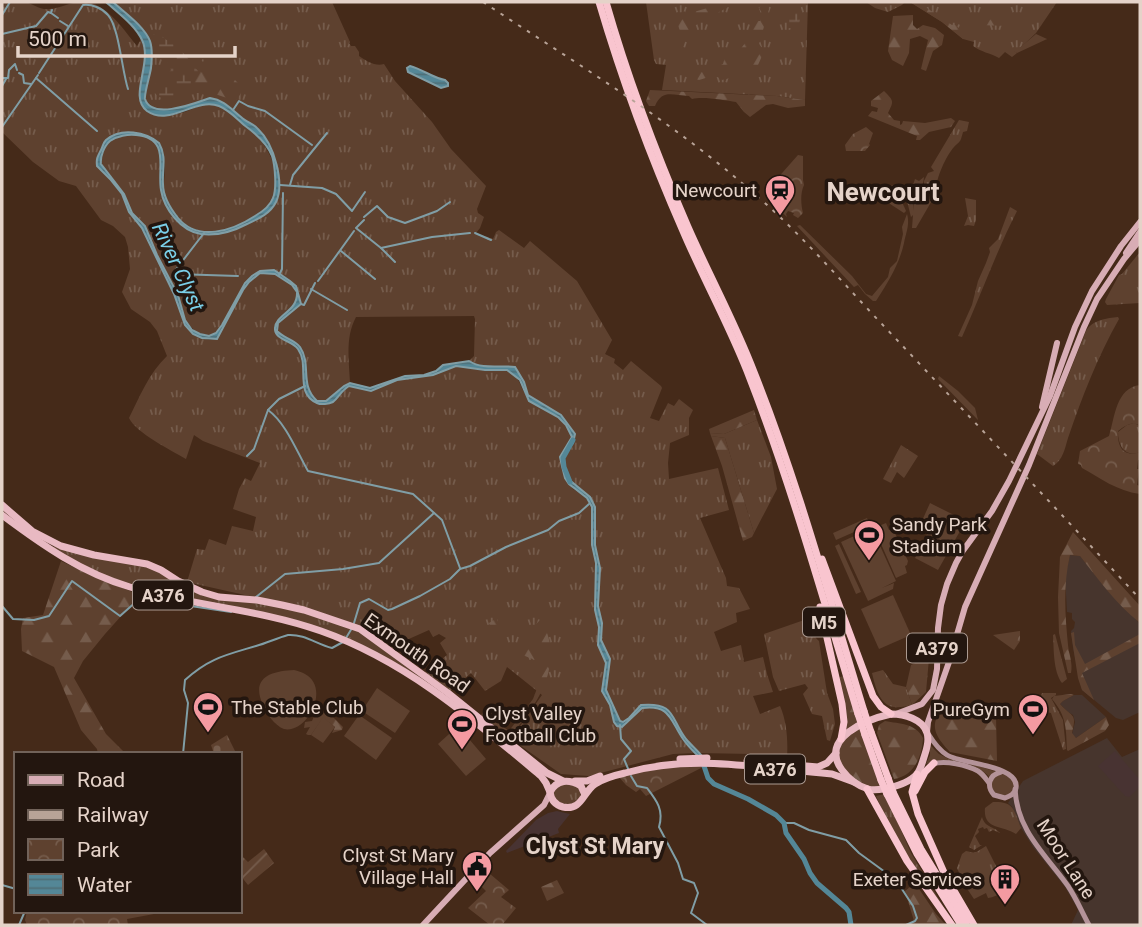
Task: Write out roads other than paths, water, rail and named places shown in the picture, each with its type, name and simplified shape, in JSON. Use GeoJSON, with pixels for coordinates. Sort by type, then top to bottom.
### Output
{"type":"FeatureCollection","features":[{"type":"Feature","properties":{"kind":"highway","name":"M5"},"geometry":{"type":"LineString","coordinates":[[599,2],[643,136],[683,232],[744,362],[798,505],[801,540],[822,612],[842,704],[844,722],[841,738]]}},
{"type":"Feature","properties":{"kind":"highway","name":"M5"},"geometry":{"type":"LineString","coordinates":[[606,2],[649,133],[689,229],[754,371],[781,442],[861,713],[899,821],[961,925]]}},
{"type":"Feature","properties":{"kind":"highway","name":"Exmouth Road"},"geometry":{"type":"LineString","coordinates":[[2,505],[32,531],[61,546],[147,564],[178,581],[219,597],[282,605],[353,626],[448,693],[547,773],[567,781]]}},
{"type":"Feature","properties":{"kind":"highway","name":"M5"},"geometry":{"type":"LineString","coordinates":[[798,505],[806,512],[873,696],[881,707],[894,713]]}},
{"type":"Feature","properties":{"kind":"highway","name":"Exmouth Road"},"geometry":{"type":"LineString","coordinates":[[2,515],[62,558],[109,580],[147,592],[277,617],[344,640],[396,666],[436,691],[541,776],[550,793]]}},
{"type":"Feature","properties":{"kind":"highway"},"geometry":{"type":"LineString","coordinates":[[894,713],[918,721],[927,732],[926,752],[917,774],[903,784],[876,790],[867,789],[854,782],[840,768],[836,753],[841,738],[849,731],[880,716],[894,713]]}},
{"type":"Feature","properties":{"kind":"highway","name":"A376"},"geometry":{"type":"LineString","coordinates":[[567,781],[587,781],[657,761],[710,760],[812,767],[824,765],[836,753]]}},
{"type":"Feature","properties":{"kind":"highway","name":"A376"},"geometry":{"type":"LineString","coordinates":[[710,760],[832,774],[854,782]]}},
{"type":"Feature","properties":{"kind":"highway"},"geometry":{"type":"LineString","coordinates":[[914,802],[916,788],[934,763]]}},
{"type":"Feature","properties":{"kind":"highway","name":"A376"},"geometry":{"type":"LineString","coordinates":[[550,793],[554,802],[562,806],[576,806],[598,782],[627,770]]}},
{"type":"Feature","properties":{"kind":"highway","name":"M5"},"geometry":{"type":"LineString","coordinates":[[917,774],[912,792],[914,802],[946,877],[971,925]]}},
{"type":"Feature","properties":{"kind":"highway"},"geometry":{"type":"LineString","coordinates":[[550,793],[556,784],[567,781]]}},
{"type":"Feature","properties":{"kind":"highway","name":"A376"},"geometry":{"type":"LineString","coordinates":[[567,781],[582,786],[585,795]]}},
{"type":"Feature","properties":{"kind":"highway"},"geometry":{"type":"LineString","coordinates":[[867,789],[907,862],[952,925]]}},
{"type":"Feature","properties":{"kind":"highway","name":"M5"},"geometry":{"type":"LineString","coordinates":[[890,793],[921,849],[971,925]]}},
{"type":"Feature","properties":{"kind":"main road","name":"A379"},"geometry":{"type":"LineString","coordinates":[[894,713],[922,704],[930,696],[937,668],[941,605],[947,584],[962,552],[992,511],[1009,481],[1050,396],[1075,327],[1092,291],[1140,222]]}},
{"type":"Feature","properties":{"kind":"main road","name":"A379"},"geometry":{"type":"LineString","coordinates":[[927,732],[967,600],[1029,465],[1093,306],[1140,232]]}},
{"type":"Feature","properties":{"kind":"main road"},"geometry":{"type":"LineString","coordinates":[[1124,259],[1140,240]]}},
{"type":"Feature","properties":{"kind":"main road","name":"A379"},"geometry":{"type":"LineString","coordinates":[[1036,425],[1057,343]]}},
{"type":"Feature","properties":{"kind":"main road"},"geometry":{"type":"LineString","coordinates":[[917,774],[934,763],[946,762],[974,769],[983,775],[994,795],[1004,799],[1011,796],[1016,789],[1014,777],[1007,773],[948,757],[936,746],[927,732]]}},
{"type":"Feature","properties":{"kind":"main road"},"geometry":{"type":"LineString","coordinates":[[989,783],[993,775],[1001,772]]}},
{"type":"Feature","properties":{"kind":"main road","name":"Moor Lane"},"geometry":{"type":"LineString","coordinates":[[1016,789],[1019,810],[1036,846],[1067,884],[1089,925]]}},
{"type":"Feature","properties":{"kind":"main road"},"geometry":{"type":"LineString","coordinates":[[423,925],[490,853],[546,803],[550,793]]}},
{"type":"Feature","properties":{"kind":"main road","name":"Moor Lane"},"geometry":{"type":"LineString","coordinates":[[1004,799],[1019,810]]}},
{"type":"Feature","properties":{"kind":"main road"},"geometry":{"type":"LineString","coordinates":[[537,812],[562,806]]}},
{"type":"Feature","properties":{"kind":"water"},"geometry":{"type":"Polygon","coordinates":[[[106,2],[113,2],[128,15],[150,41],[152,61],[145,97],[149,105],[156,109],[165,109],[210,98],[219,101],[258,129],[269,144],[276,164],[278,194],[270,210],[230,231],[201,234],[180,224],[166,204],[161,190],[160,155],[154,142],[147,137],[126,135],[113,139],[104,149],[101,164],[124,194],[132,213],[145,226],[178,295],[185,320],[192,330],[209,336],[216,333],[245,283],[260,271],[274,270],[296,286],[301,304],[278,323],[277,331],[300,347],[305,361],[308,388],[317,401],[326,401],[350,383],[370,388],[405,376],[424,375],[443,365],[469,361],[485,366],[515,367],[528,395],[561,415],[575,434],[563,461],[567,478],[590,497],[595,507],[595,545],[600,568],[598,606],[602,623],[601,640],[610,659],[606,690],[620,721],[629,718],[641,705],[661,706],[671,713],[686,739],[702,756],[698,756],[690,748],[668,715],[658,708],[642,708],[622,727],[614,722],[610,705],[602,691],[606,663],[598,645],[592,507],[587,498],[565,478],[560,457],[572,437],[566,425],[558,417],[529,401],[520,380],[507,370],[456,366],[433,375],[397,380],[371,391],[349,386],[333,402],[317,403],[306,393],[303,363],[298,349],[275,332],[276,323],[294,304],[297,292],[292,285],[275,274],[260,273],[249,282],[217,339],[202,338],[193,334],[185,325],[174,294],[142,228],[129,212],[122,194],[97,166],[104,142],[119,133],[133,132],[147,136],[159,143],[164,163],[163,189],[168,202],[186,225],[205,232],[236,226],[268,206],[275,189],[273,160],[270,151],[260,139],[219,106],[201,105],[165,116],[147,111],[140,97],[145,59],[142,40],[131,24],[106,2]]]}},
{"type":"Feature","properties":{"kind":"water"},"geometry":{"type":"Polygon","coordinates":[[[410,66],[445,80],[448,86],[441,88],[408,72],[407,68],[410,66]]]}},
{"type":"Feature","properties":{"kind":"waterway"},"geometry":{"type":"LineString","coordinates":[[2,15],[10,2]]}},
{"type":"Feature","properties":{"kind":"waterway"},"geometry":{"type":"LineString","coordinates":[[39,73],[83,5],[90,5],[103,10],[112,21],[128,89]]}},
{"type":"Feature","properties":{"kind":"waterway"},"geometry":{"type":"LineString","coordinates":[[52,10],[51,13],[58,18]]}},
{"type":"Feature","properties":{"kind":"waterway"},"geometry":{"type":"LineString","coordinates":[[2,34],[36,26],[48,12],[51,13]]}},
{"type":"Feature","properties":{"kind":"waterway"},"geometry":{"type":"LineString","coordinates":[[60,21],[68,26]]}},
{"type":"Feature","properties":{"kind":"waterway"},"geometry":{"type":"LineString","coordinates":[[2,78],[8,78],[9,70],[15,64],[17,70]]}},
{"type":"Feature","properties":{"kind":"waterway"},"geometry":{"type":"LineString","coordinates":[[19,73],[23,75],[24,83],[31,84]]}},
{"type":"Feature","properties":{"kind":"waterway"},"geometry":{"type":"LineString","coordinates":[[2,127],[38,75]]}},
{"type":"Feature","properties":{"kind":"waterway"},"geometry":{"type":"LineString","coordinates":[[36,78],[97,131]]}},
{"type":"Feature","properties":{"kind":"waterway"},"geometry":{"type":"LineString","coordinates":[[2,86],[6,79]]}},
{"type":"Feature","properties":{"kind":"waterway"},"geometry":{"type":"LineString","coordinates":[[233,110],[239,101],[265,111],[312,145]]}},
{"type":"Feature","properties":{"kind":"waterway"},"geometry":{"type":"LineString","coordinates":[[290,185],[293,175],[327,133]]}},
{"type":"Feature","properties":{"kind":"waterway"},"geometry":{"type":"LineString","coordinates":[[280,185],[322,188],[336,194],[352,211],[365,192]]}},
{"type":"Feature","properties":{"kind":"waterway"},"geometry":{"type":"LineString","coordinates":[[279,275],[282,269],[283,193]]}},
{"type":"Feature","properties":{"kind":"waterway"},"geometry":{"type":"LineString","coordinates":[[364,217],[377,206],[388,217],[405,223],[437,211],[450,202]]}},
{"type":"Feature","properties":{"kind":"waterway"},"geometry":{"type":"LineString","coordinates":[[364,220],[356,228],[395,262]]}},
{"type":"Feature","properties":{"kind":"waterway"},"geometry":{"type":"LineString","coordinates":[[318,281],[354,231]]}},
{"type":"Feature","properties":{"kind":"waterway"},"geometry":{"type":"LineString","coordinates":[[204,233],[175,274],[238,276]]}},
{"type":"Feature","properties":{"kind":"waterway"},"geometry":{"type":"LineString","coordinates":[[381,248],[432,237],[470,233]]}},
{"type":"Feature","properties":{"kind":"waterway"},"geometry":{"type":"LineString","coordinates":[[475,233],[491,240]]}},
{"type":"Feature","properties":{"kind":"waterway"},"geometry":{"type":"LineString","coordinates":[[341,251],[375,279]]}},
{"type":"Feature","properties":{"kind":"waterway"},"geometry":{"type":"LineString","coordinates":[[301,304],[304,305],[315,283]]}},
{"type":"Feature","properties":{"kind":"waterway"},"geometry":{"type":"LineString","coordinates":[[311,289],[347,310]]}},
{"type":"Feature","properties":{"kind":"waterway"},"geometry":{"type":"LineString","coordinates":[[305,386],[279,399],[268,410],[286,430],[308,471],[413,494],[442,520],[460,568]]}},
{"type":"Feature","properties":{"kind":"waterway"},"geometry":{"type":"LineString","coordinates":[[247,456],[254,449],[268,410]]}},
{"type":"Feature","properties":{"kind":"waterway","name":"River Clyst"},"geometry":{"type":"LineString","coordinates":[[570,482],[563,458],[573,440]]}},
{"type":"Feature","properties":{"kind":"waterway"},"geometry":{"type":"LineString","coordinates":[[354,623],[360,603],[369,599],[388,610],[392,609],[450,579],[460,569],[548,530],[559,521],[579,513],[589,504]]}},
{"type":"Feature","properties":{"kind":"waterway"},"geometry":{"type":"LineString","coordinates":[[256,597],[285,574],[379,563],[434,513]]}},
{"type":"Feature","properties":{"kind":"waterway"},"geometry":{"type":"LineString","coordinates":[[2,606],[13,619],[34,620],[49,616],[72,581],[120,616],[138,600],[231,612]]}},
{"type":"Feature","properties":{"kind":"waterway"},"geometry":{"type":"LineString","coordinates":[[346,638],[352,628]]}},
{"type":"Feature","properties":{"kind":"waterway"},"geometry":{"type":"LineString","coordinates":[[183,752],[188,703],[184,690],[185,680],[202,667],[227,655],[288,635],[332,648],[343,642]]}},
{"type":"Feature","properties":{"kind":"waterway"},"geometry":{"type":"LineString","coordinates":[[620,725],[621,739],[631,751],[624,759],[629,771]]}},
{"type":"Feature","properties":{"kind":"waterway","name":"River Clyst"},"geometry":{"type":"LineString","coordinates":[[703,763],[708,778],[714,784],[748,799],[776,815],[784,823],[786,833],[810,873],[817,883],[846,908],[851,925]]}},
{"type":"Feature","properties":{"kind":"waterway"},"geometry":{"type":"LineString","coordinates":[[631,776],[637,786],[647,788],[657,802],[661,816],[659,827],[678,863],[683,879],[694,883],[698,893],[691,913],[707,925]]}},
{"type":"Feature","properties":{"kind":"waterway"},"geometry":{"type":"LineString","coordinates":[[784,823],[794,823],[846,840],[896,880],[913,906],[917,918],[906,925]]}},
{"type":"Feature","properties":{"kind":"waterway"},"geometry":{"type":"LineString","coordinates":[[2,885],[14,888]]}},
{"type":"Feature","properties":{"kind":"waterway"},"geometry":{"type":"LineString","coordinates":[[19,925],[24,913]]}},
{"type":"Feature","properties":{"kind":"waterway"},"geometry":{"type":"LineString","coordinates":[[858,925],[864,925]]}},
{"type":"Feature","properties":{"kind":"railway"},"geometry":{"type":"LineString","coordinates":[[483,2],[659,119],[726,170],[774,212],[1140,599]]}},
{"type":"Feature","properties":{"kind":"place","name":"Newcourt"},"geometry":{"type":"Point","coordinates":[780,217]}},
{"type":"Feature","properties":{"kind":"place","name":"Sandy Park Stadium"},"geometry":{"type":"Point","coordinates":[869,562]}},
{"type":"Feature","properties":{"kind":"place","name":"The Stable Club"},"geometry":{"type":"Point","coordinates":[208,734]}},
{"type":"Feature","properties":{"kind":"place","name":"PureGym"},"geometry":{"type":"Point","coordinates":[1033,736]}},
{"type":"Feature","properties":{"kind":"place","name":"Clyst Valley Football Club"},"geometry":{"type":"Point","coordinates":[462,751]}},
{"type":"Feature","properties":{"kind":"place","name":"Clyst St Mary Village Hall"},"geometry":{"type":"Point","coordinates":[477,893]}},
{"type":"Feature","properties":{"kind":"place","name":"Exeter Services"},"geometry":{"type":"Point","coordinates":[1005,906]}},
{"type":"Feature","properties":{"kind":"district","name":"Newcourt"},"geometry":{"type":"Point","coordinates":[883,192]}},
{"type":"Feature","properties":{"kind":"district","name":"Clyst St Mary"},"geometry":{"type":"Point","coordinates":[595,846]}}]}
